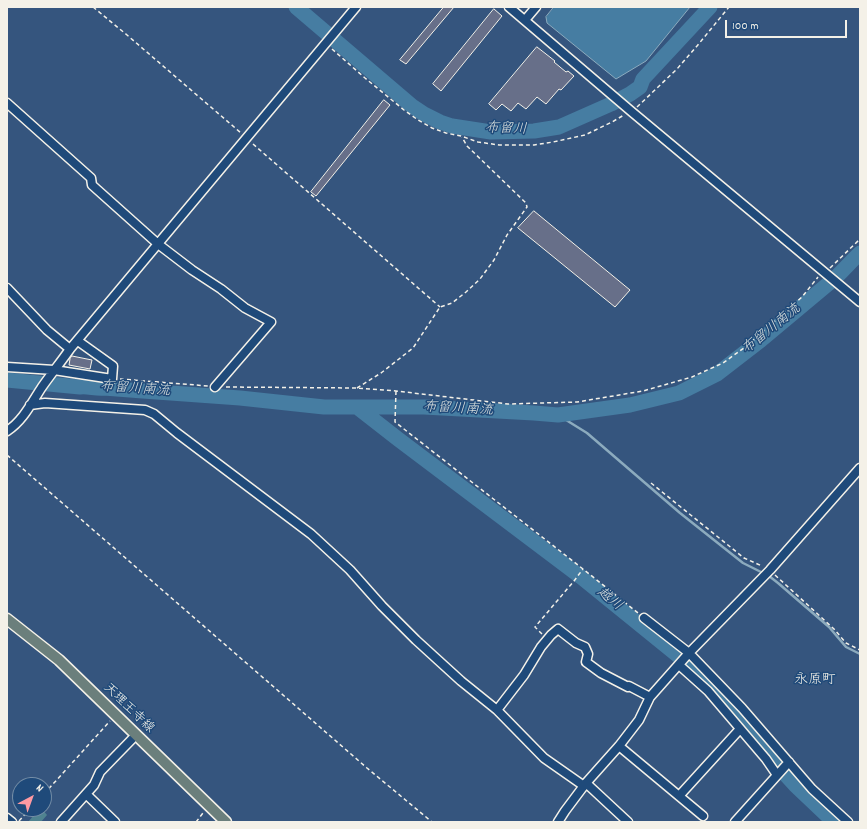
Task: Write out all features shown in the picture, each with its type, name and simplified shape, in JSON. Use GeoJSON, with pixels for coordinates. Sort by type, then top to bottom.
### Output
{"type":"FeatureCollection","features":[{"type":"Feature","properties":{"kind":"main road","name":"天理王寺線"},"geometry":{"type":"LineString","coordinates":[[8,622],[59,660],[226,822]]}},
{"type":"Feature","properties":{"kind":"street"},"geometry":{"type":"LineString","coordinates":[[7,431],[14,426],[70,349],[356,7]]}},
{"type":"Feature","properties":{"kind":"street"},"geometry":{"type":"LineString","coordinates":[[510,7],[860,302]]}},
{"type":"Feature","properties":{"kind":"street"},"geometry":{"type":"LineString","coordinates":[[525,20],[536,7]]}},
{"type":"Feature","properties":{"kind":"street"},"geometry":{"type":"LineString","coordinates":[[7,103],[91,178],[92,185],[158,244],[244,308],[271,322],[215,387]]}},
{"type":"Feature","properties":{"kind":"street"},"geometry":{"type":"LineString","coordinates":[[7,288],[47,330],[70,349]]}},
{"type":"Feature","properties":{"kind":"street"},"geometry":{"type":"LineString","coordinates":[[7,367],[112,379],[113,366],[78,340]]}},
{"type":"Feature","properties":{"kind":"street"},"geometry":{"type":"LineString","coordinates":[[32,402],[144,410],[154,414],[311,534],[350,570],[382,606],[416,640],[461,681],[497,710],[544,758],[585,785],[628,822]]}},
{"type":"Feature","properties":{"kind":"street"},"geometry":{"type":"LineString","coordinates":[[558,822],[585,785],[640,720],[650,697],[689,653],[770,570],[860,468]]}},
{"type":"Feature","properties":{"kind":"street"},"geometry":{"type":"LineString","coordinates":[[644,618],[689,653],[752,719],[812,789],[848,822]]}},
{"type":"Feature","properties":{"kind":"street"},"geometry":{"type":"LineString","coordinates":[[497,710],[524,675],[541,647],[558,629],[576,643],[585,647],[588,654],[586,662],[601,674],[650,697]]}},
{"type":"Feature","properties":{"kind":"street"},"geometry":{"type":"LineString","coordinates":[[679,665],[708,691],[766,759],[777,775]]}},
{"type":"Feature","properties":{"kind":"street"},"geometry":{"type":"LineString","coordinates":[[679,796],[752,719]]}},
{"type":"Feature","properties":{"kind":"street"},"geometry":{"type":"LineString","coordinates":[[61,822],[94,785],[100,772],[136,735]]}},
{"type":"Feature","properties":{"kind":"street"},"geometry":{"type":"LineString","coordinates":[[619,746],[703,816]]}},
{"type":"Feature","properties":{"kind":"street"},"geometry":{"type":"LineString","coordinates":[[735,822],[789,762]]}},
{"type":"Feature","properties":{"kind":"street"},"geometry":{"type":"LineString","coordinates":[[86,794],[115,822]]}},
{"type":"Feature","properties":{"kind":"street"},"geometry":{"type":"LineString","coordinates":[[7,818],[12,822]]}},
{"type":"Feature","properties":{"kind":"path"},"geometry":{"type":"LineString","coordinates":[[93,7],[127,34],[440,307]]}},
{"type":"Feature","properties":{"kind":"path"},"geometry":{"type":"LineString","coordinates":[[327,42],[364,78],[418,120],[432,128],[478,142],[499,145],[534,145],[585,135],[600,129],[631,110],[677,69],[730,7]]}},
{"type":"Feature","properties":{"kind":"path"},"geometry":{"type":"LineString","coordinates":[[357,388],[381,373],[413,348],[440,307],[452,303],[480,279],[494,260],[506,235],[527,206],[526,203],[467,146],[461,136]]}},
{"type":"Feature","properties":{"kind":"path"},"geometry":{"type":"LineString","coordinates":[[112,379],[215,387],[357,388],[508,404],[577,402],[643,391],[692,377],[723,363],[748,345],[802,297],[824,272],[860,239]]}},
{"type":"Feature","properties":{"kind":"path"},"geometry":{"type":"LineString","coordinates":[[396,391],[395,422],[644,618]]}},
{"type":"Feature","properties":{"kind":"path"},"geometry":{"type":"LineString","coordinates":[[7,455],[367,768],[432,822]]}},
{"type":"Feature","properties":{"kind":"path"},"geometry":{"type":"LineString","coordinates":[[651,483],[744,558],[770,570],[834,629],[846,643],[860,650]]}},
{"type":"Feature","properties":{"kind":"path"},"geometry":{"type":"LineString","coordinates":[[548,639],[535,627],[583,569]]}},
{"type":"Feature","properties":{"kind":"path"},"geometry":{"type":"LineString","coordinates":[[52,785],[115,715]]}},
{"type":"Feature","properties":{"kind":"path"},"geometry":{"type":"LineString","coordinates":[[196,822],[209,806]]}},
{"type":"Feature","properties":{"kind":"green space"},"geometry":{"type":"Polygon","coordinates":[[[32,817],[45,817],[41,822],[28,822],[32,817]]]}},
{"type":"Feature","properties":{"kind":"water"},"geometry":{"type":"Polygon","coordinates":[[[554,7],[690,7],[646,61],[616,79],[547,23],[546,17],[554,7]]]}},
{"type":"Feature","properties":{"kind":"building"},"geometry":{"type":"Polygon","coordinates":[[[444,7],[454,7],[406,64],[400,60],[444,7]]]}},
{"type":"Feature","properties":{"kind":"building"},"geometry":{"type":"Polygon","coordinates":[[[494,9],[502,16],[441,91],[433,84],[494,9]]]}},
{"type":"Feature","properties":{"kind":"building"},"geometry":{"type":"Polygon","coordinates":[[[537,47],[566,72],[568,71],[574,76],[561,90],[559,89],[546,104],[537,97],[526,109],[518,103],[511,111],[502,104],[496,110],[489,104],[537,47]]]}},
{"type":"Feature","properties":{"kind":"building"},"geometry":{"type":"Polygon","coordinates":[[[384,100],[390,105],[316,196],[311,192],[384,100]]]}},
{"type":"Feature","properties":{"kind":"building"},"geometry":{"type":"Polygon","coordinates":[[[534,211],[630,290],[615,307],[518,228],[534,211]]]}},
{"type":"Feature","properties":{"kind":"building"},"geometry":{"type":"Polygon","coordinates":[[[72,356],[92,360],[90,369],[69,365],[72,356]]]}},
{"type":"Feature","properties":{"kind":"waterway","name":"布留川"},"geometry":{"type":"LineString","coordinates":[[296,7],[412,106],[424,114],[452,126],[491,132],[534,131],[559,127],[630,94],[640,87],[643,79],[710,7]]}},
{"type":"Feature","properties":{"kind":"waterway","name":"布留川南流"},"geometry":{"type":"LineString","coordinates":[[7,380],[80,387],[240,398],[324,407],[424,407],[558,415],[630,405],[679,393],[717,374],[761,340],[832,280],[860,253]]}},
{"type":"Feature","properties":{"kind":"waterway","name":"越川"},"geometry":{"type":"LineString","coordinates":[[357,407],[581,577],[687,663],[744,723],[795,785],[834,822]]}},
{"type":"Feature","properties":{"kind":"waterway"},"geometry":{"type":"LineString","coordinates":[[558,415],[587,433],[680,513],[743,563],[769,576],[778,583],[829,627],[846,647],[860,654]]}},
{"type":"Feature","properties":{"kind":"district","name":"永原町"},"geometry":{"type":"Point","coordinates":[815,681]}}]}
